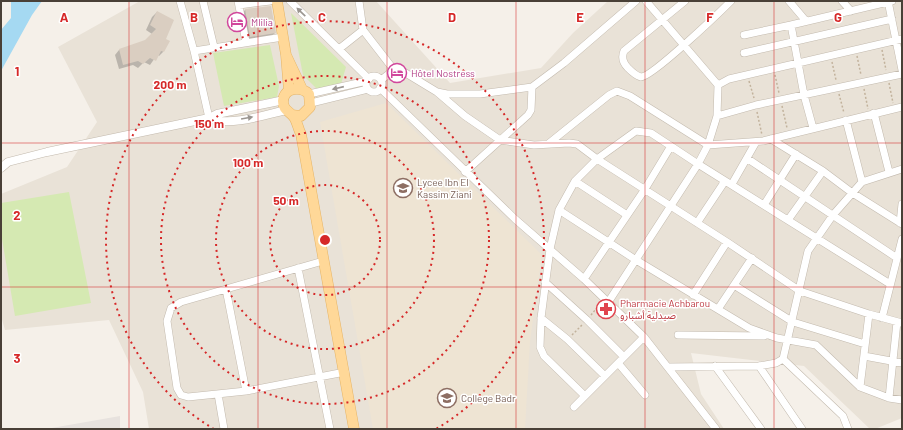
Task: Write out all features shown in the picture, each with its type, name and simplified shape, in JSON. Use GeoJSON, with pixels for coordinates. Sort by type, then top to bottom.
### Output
{"type":"FeatureCollection","features":[{"type":"Feature","properties":{"kind":"main road"},"geometry":{"type":"LineString","coordinates":[[277,1],[286,55],[289,91],[287,109],[301,134],[323,261],[345,372],[354,429]]}},
{"type":"Feature","properties":{"kind":"main road"},"geometry":{"type":"LineString","coordinates":[[286,55],[308,95],[301,134]]}},
{"type":"Feature","properties":{"kind":"main road"},"geometry":{"type":"LineString","coordinates":[[289,91],[293,89],[308,95]]}},
{"type":"Feature","properties":{"kind":"main road"},"geometry":{"type":"LineString","coordinates":[[287,109],[305,114]]}},
{"type":"Feature","properties":{"kind":"street"},"geometry":{"type":"LineString","coordinates":[[180,1],[194,51],[209,118]]}},
{"type":"Feature","properties":{"kind":"street"},"geometry":{"type":"LineString","coordinates":[[203,1],[214,47]]}},
{"type":"Feature","properties":{"kind":"street"},"geometry":{"type":"LineString","coordinates":[[246,42],[239,3],[270,1]]}},
{"type":"Feature","properties":{"kind":"street"},"geometry":{"type":"LineString","coordinates":[[290,1],[339,48],[368,80],[368,89]]}},
{"type":"Feature","properties":{"kind":"street"},"geometry":{"type":"LineString","coordinates":[[359,1],[363,30],[394,70],[404,72],[437,92],[465,116],[500,140],[521,144],[568,142],[576,144],[671,207],[752,258],[800,291],[900,323],[893,362],[889,398]]}},
{"type":"Feature","properties":{"kind":"street"},"geometry":{"type":"LineString","coordinates":[[437,92],[456,95],[480,94],[532,87],[564,63],[636,1]]}},
{"type":"Feature","properties":{"kind":"street"},"geometry":{"type":"LineString","coordinates":[[609,301],[698,164],[708,145],[717,116],[718,84],[646,1]]}},
{"type":"Feature","properties":{"kind":"street"},"geometry":{"type":"LineString","coordinates":[[685,1],[624,51],[622,56],[625,64],[636,75],[644,76],[684,45],[726,3]]}},
{"type":"Feature","properties":{"kind":"street"},"geometry":{"type":"LineString","coordinates":[[789,1],[806,22]]}},
{"type":"Feature","properties":{"kind":"street"},"geometry":{"type":"LineString","coordinates":[[842,1],[851,11]]}},
{"type":"Feature","properties":{"kind":"street"},"geometry":{"type":"LineString","coordinates":[[744,35],[806,22],[890,1],[892,20],[899,40],[902,70]]}},
{"type":"Feature","properties":{"kind":"street"},"geometry":{"type":"LineString","coordinates":[[744,53],[892,20]]}},
{"type":"Feature","properties":{"kind":"street"},"geometry":{"type":"LineString","coordinates":[[791,25],[804,95],[813,128]]}},
{"type":"Feature","properties":{"kind":"street"},"geometry":{"type":"LineString","coordinates":[[339,48],[363,30]]}},
{"type":"Feature","properties":{"kind":"street"},"geometry":{"type":"LineString","coordinates":[[194,51],[283,37]]}},
{"type":"Feature","properties":{"kind":"street"},"geometry":{"type":"LineString","coordinates":[[718,84],[729,79],[899,40]]}},
{"type":"Feature","properties":{"kind":"street"},"geometry":{"type":"LineString","coordinates":[[308,95],[368,89],[376,91],[394,70]]}},
{"type":"Feature","properties":{"kind":"street"},"geometry":{"type":"LineString","coordinates":[[717,116],[804,95],[902,74]]}},
{"type":"Feature","properties":{"kind":"street"},"geometry":{"type":"LineString","coordinates":[[308,95],[376,77],[401,107],[465,172],[515,219],[609,301],[644,337],[716,429]]}},
{"type":"Feature","properties":{"kind":"street"},"geometry":{"type":"LineString","coordinates":[[465,172],[530,112],[532,87]]}},
{"type":"Feature","properties":{"kind":"street"},"geometry":{"type":"LineString","coordinates":[[548,144],[609,95],[618,91],[630,96],[708,145],[756,142],[874,113],[902,109]]}},
{"type":"Feature","properties":{"kind":"street"},"geometry":{"type":"LineString","coordinates":[[1,168],[8,162],[47,152],[209,118],[217,114],[287,109]]}},
{"type":"Feature","properties":{"kind":"street"},"geometry":{"type":"LineString","coordinates":[[874,113],[889,172]]}},
{"type":"Feature","properties":{"kind":"street"},"geometry":{"type":"LineString","coordinates":[[846,120],[862,182]]}},
{"type":"Feature","properties":{"kind":"street"},"geometry":{"type":"LineString","coordinates":[[585,396],[542,352],[539,342],[550,249],[559,210],[575,181],[597,159],[636,131],[651,132],[698,164],[890,284]]}},
{"type":"Feature","properties":{"kind":"street"},"geometry":{"type":"LineString","coordinates":[[771,139],[823,171],[851,192],[901,224],[902,204]]}},
{"type":"Feature","properties":{"kind":"street"},"geometry":{"type":"LineString","coordinates":[[732,184],[748,159],[756,142]]}},
{"type":"Feature","properties":{"kind":"street"},"geometry":{"type":"LineString","coordinates":[[584,279],[645,190],[671,146]]}},
{"type":"Feature","properties":{"kind":"street"},"geometry":{"type":"LineString","coordinates":[[764,205],[796,154]]}},
{"type":"Feature","properties":{"kind":"street"},"geometry":{"type":"LineString","coordinates":[[748,159],[897,258]]}},
{"type":"Feature","properties":{"kind":"street"},"geometry":{"type":"LineString","coordinates":[[669,367],[759,366],[776,363],[783,359],[793,322],[808,251],[816,237],[851,192],[862,182],[902,169]]}},
{"type":"Feature","properties":{"kind":"street"},"geometry":{"type":"LineString","coordinates":[[788,220],[823,171]]}},
{"type":"Feature","properties":{"kind":"street"},"geometry":{"type":"LineString","coordinates":[[575,181],[627,215]]}},
{"type":"Feature","properties":{"kind":"street"},"geometry":{"type":"LineString","coordinates":[[697,223],[725,181]]}},
{"type":"Feature","properties":{"kind":"street"},"geometry":{"type":"LineString","coordinates":[[559,210],[636,260],[749,328],[770,336],[816,345],[860,387],[889,398],[902,400]]}},
{"type":"Feature","properties":{"kind":"street"},"geometry":{"type":"LineString","coordinates":[[882,318],[902,239]]}},
{"type":"Feature","properties":{"kind":"street"},"geometry":{"type":"LineString","coordinates":[[693,295],[727,242]]}},
{"type":"Feature","properties":{"kind":"street"},"geometry":{"type":"LineString","coordinates":[[718,309],[752,258]]}},
{"type":"Feature","properties":{"kind":"street"},"geometry":{"type":"LineString","coordinates":[[323,261],[181,302],[171,308],[167,321],[177,388],[181,395],[188,397],[246,391],[345,372]]}},
{"type":"Feature","properties":{"kind":"street"},"geometry":{"type":"LineString","coordinates":[[298,268],[330,429]]}},
{"type":"Feature","properties":{"kind":"street"},"geometry":{"type":"LineString","coordinates":[[545,282],[624,357]]}},
{"type":"Feature","properties":{"kind":"street"},"geometry":{"type":"LineString","coordinates":[[734,285],[793,322],[865,344]]}},
{"type":"Feature","properties":{"kind":"street"},"geometry":{"type":"LineString","coordinates":[[226,289],[246,391]]}},
{"type":"Feature","properties":{"kind":"street"},"geometry":{"type":"LineString","coordinates":[[860,387],[869,314]]}},
{"type":"Feature","properties":{"kind":"street"},"geometry":{"type":"LineString","coordinates":[[541,318],[567,339],[605,376]]}},
{"type":"Feature","properties":{"kind":"street"},"geometry":{"type":"LineString","coordinates":[[678,335],[770,336]]}},
{"type":"Feature","properties":{"kind":"street"},"geometry":{"type":"LineString","coordinates":[[574,407],[644,337]]}},
{"type":"Feature","properties":{"kind":"street"},"geometry":{"type":"LineString","coordinates":[[864,356],[902,363]]}},
{"type":"Feature","properties":{"kind":"street"},"geometry":{"type":"LineString","coordinates":[[783,359],[843,416],[848,429]]}},
{"type":"Feature","properties":{"kind":"street"},"geometry":{"type":"LineString","coordinates":[[618,363],[645,395]]}},
{"type":"Feature","properties":{"kind":"street"},"geometry":{"type":"LineString","coordinates":[[715,366],[761,429]]}},
{"type":"Feature","properties":{"kind":"street"},"geometry":{"type":"LineString","coordinates":[[759,366],[802,429]]}},
{"type":"Feature","properties":{"kind":"street"},"geometry":{"type":"LineString","coordinates":[[218,394],[224,429]]}},
{"type":"Feature","properties":{"kind":"shaded area"},"geometry":{"type":"Polygon","coordinates":[[[140,1],[376,1],[450,83],[541,68],[573,33],[608,1],[902,1],[902,418],[875,429],[870,429],[804,366],[691,353],[701,394],[724,429],[149,429],[143,392],[109,320],[5,330],[1,316],[1,194],[67,167],[97,122],[58,47],[140,1]]]}},
{"type":"Feature","properties":{"kind":"shaded area","name":"Lycee Ibn El Kassim Ziani"},"geometry":{"type":"Polygon","coordinates":[[[386,103],[542,255],[530,341],[525,429],[373,429],[320,122],[386,103]]]}},
{"type":"Feature","properties":{"kind":"shaded area"},"geometry":{"type":"Polygon","coordinates":[[[120,416],[120,429],[46,429],[120,416]]]}},
{"type":"Feature","properties":{"kind":"green space"},"geometry":{"type":"Polygon","coordinates":[[[291,13],[346,67],[341,84],[317,89],[303,75],[291,13]]]}},
{"type":"Feature","properties":{"kind":"green space"},"geometry":{"type":"Polygon","coordinates":[[[270,45],[279,86],[277,97],[224,106],[213,53],[270,45]]]}},
{"type":"Feature","properties":{"kind":"green space"},"geometry":{"type":"Polygon","coordinates":[[[69,192],[91,303],[15,316],[1,233],[1,203],[69,192]]]}},
{"type":"Feature","properties":{"kind":"water"},"geometry":{"type":"Polygon","coordinates":[[[11,1],[42,1],[32,15],[1,71],[1,30],[11,18],[11,1]]]}},
{"type":"Feature","properties":{"kind":"building"},"geometry":{"type":"Polygon","coordinates":[[[271,6],[276,33],[250,37],[245,9],[271,6]]]}},
{"type":"Feature","properties":{"kind":"building"},"geometry":{"type":"Polygon","coordinates":[[[157,11],[174,20],[166,39],[170,41],[164,52],[161,51],[156,61],[150,58],[143,64],[138,61],[123,65],[119,49],[145,40],[156,29],[150,25],[157,11]]]}},
{"type":"Feature","properties":{"kind":"place","name":"Mlilia"},"geometry":{"type":"Point","coordinates":[237,22]}},
{"type":"Feature","properties":{"kind":"place","name":"Hôtel Nostress"},"geometry":{"type":"Point","coordinates":[397,73]}},
{"type":"Feature","properties":{"kind":"place","name":"Lycee Ibn El Kassim Ziani"},"geometry":{"type":"Point","coordinates":[403,188]}},
{"type":"Feature","properties":{"kind":"place","name":"Pharmacie Achbarou صيدلية أشبارو"},"geometry":{"type":"Point","coordinates":[606,309]}},
{"type":"Feature","properties":{"kind":"place","name":"College Badr"},"geometry":{"type":"Point","coordinates":[447,398]}}]}
